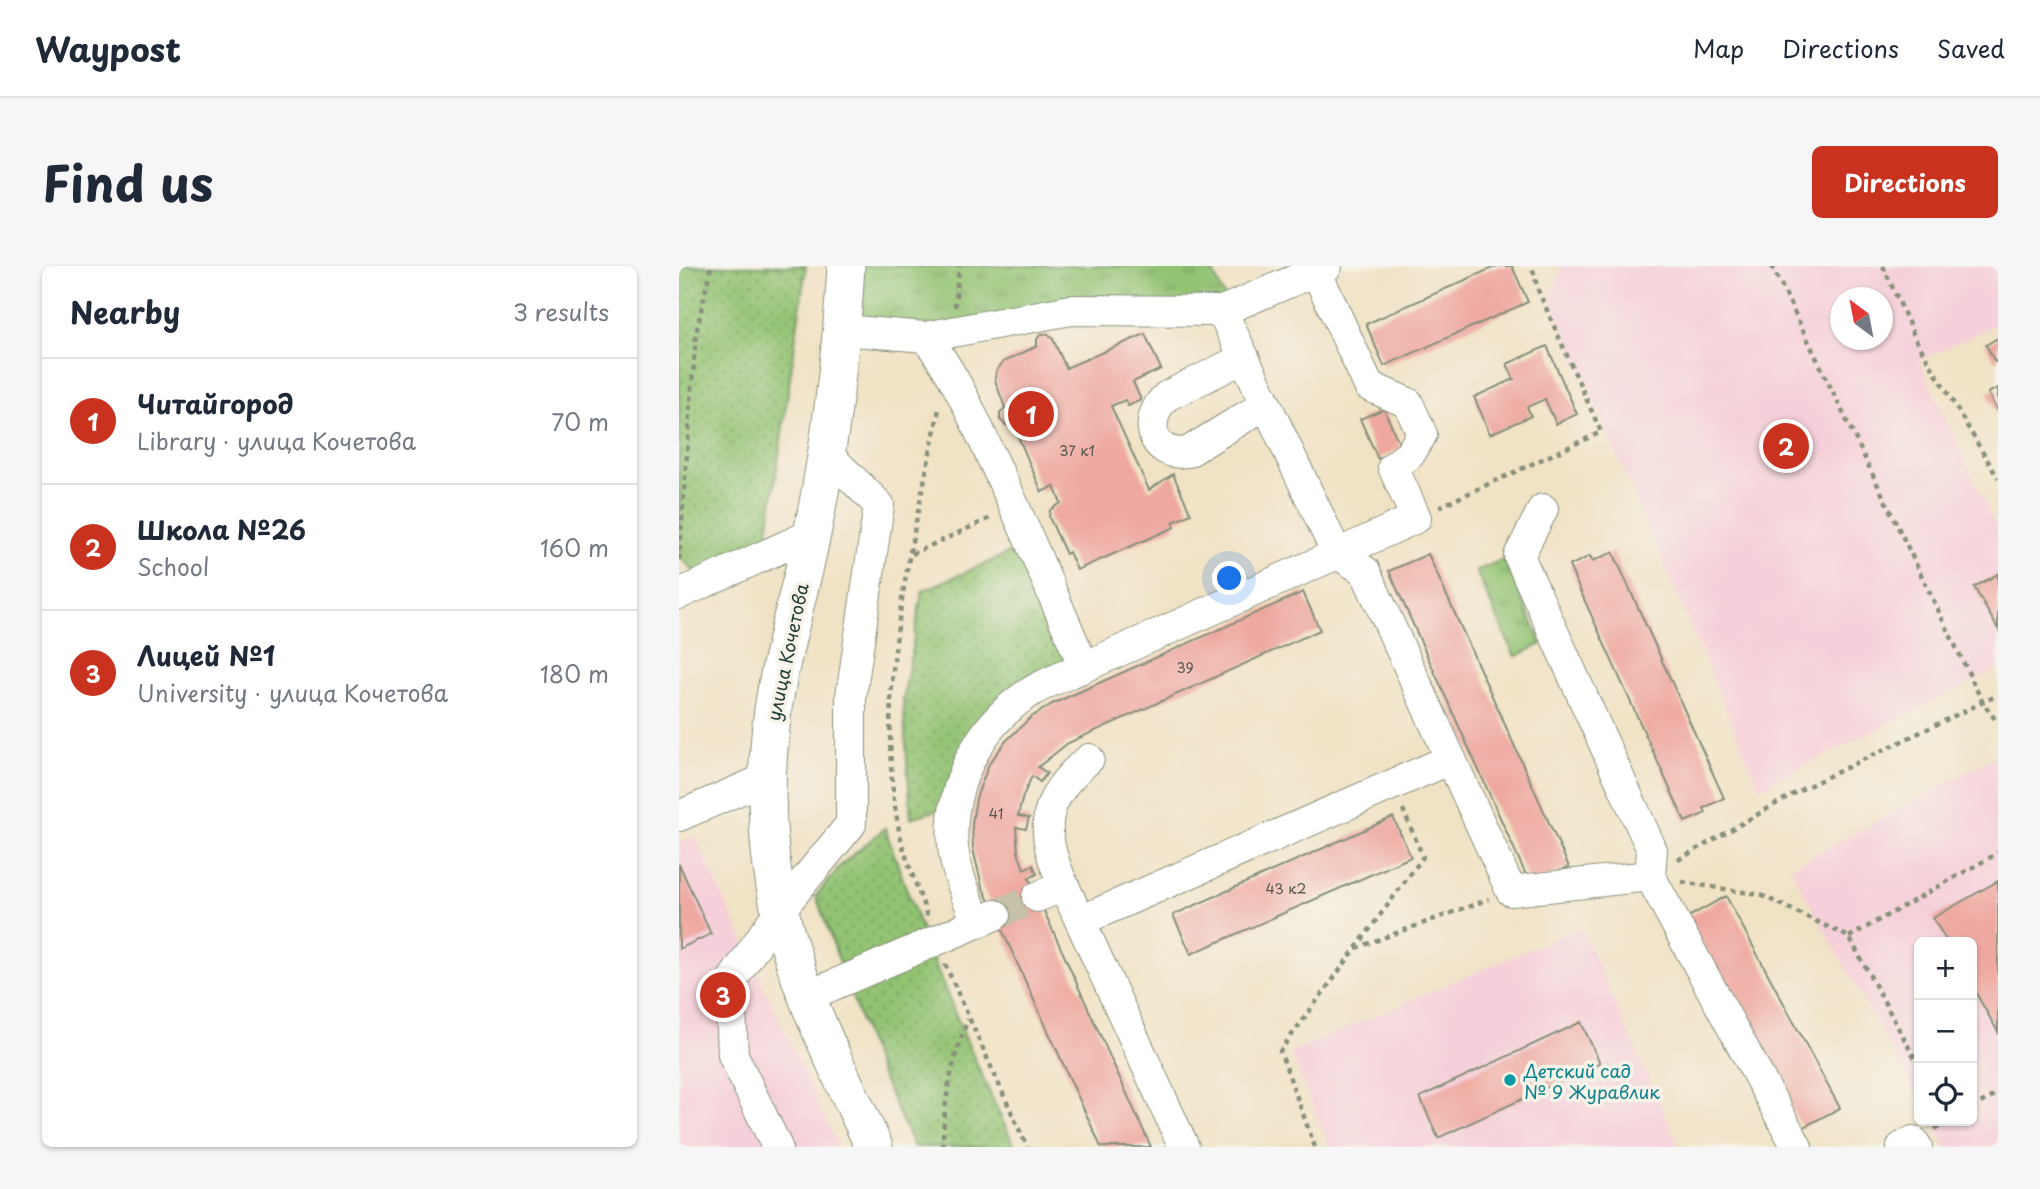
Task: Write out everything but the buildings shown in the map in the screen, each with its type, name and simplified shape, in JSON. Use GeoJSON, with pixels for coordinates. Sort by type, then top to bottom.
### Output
{"type":"FeatureCollection","features":[{"type":"Feature","properties":{"kind":"main road","name":"улица Кочетова"},"geometry":{"type":"LineString","coordinates":[[846,266],[843,330],[826,453],[812,534],[773,709],[767,778],[769,834],[780,909],[808,996],[874,1147]]}},
{"type":"Feature","properties":{"kind":"street"},"geometry":{"type":"LineString","coordinates":[[808,996],[936,943],[986,919],[962,884],[953,846],[954,817],[969,760],[981,737],[1011,705],[1028,693],[1084,667],[1416,518],[1393,467],[1409,454],[1422,434],[1408,403],[1369,386],[1320,268],[1222,312],[1071,310],[938,335],[843,330]]}},
{"type":"Feature","properties":{"kind":"street"},"geometry":{"type":"LineString","coordinates":[[1222,312],[1337,554],[1365,571],[1511,891],[1650,876]]}},
{"type":"Feature","properties":{"kind":"street"},"geometry":{"type":"LineString","coordinates":[[938,335],[947,365],[1015,507],[1084,667]]}},
{"type":"Feature","properties":{"kind":"street"},"geometry":{"type":"LineString","coordinates":[[1244,358],[1167,396],[1158,404],[1152,426],[1155,437],[1166,450],[1177,454],[1188,452],[1266,404]]}},
{"type":"Feature","properties":{"kind":"street"},"geometry":{"type":"LineString","coordinates":[[777,1147],[733,1055],[730,983],[780,909],[851,824],[851,696],[879,505],[826,453]]}},
{"type":"Feature","properties":{"kind":"street"},"geometry":{"type":"LineString","coordinates":[[1543,509],[1519,556],[1652,850],[1650,876],[1797,1147]]}},
{"type":"Feature","properties":{"kind":"street"},"geometry":{"type":"LineString","coordinates":[[679,594],[812,534]]}},
{"type":"Feature","properties":{"kind":"street"},"geometry":{"type":"LineString","coordinates":[[1089,759],[1067,777],[1049,807],[1051,891],[1080,921],[1184,1147]]}},
{"type":"Feature","properties":{"kind":"street"},"geometry":{"type":"LineString","coordinates":[[1080,921],[1451,759]]}},
{"type":"Feature","properties":{"kind":"street"},"geometry":{"type":"LineString","coordinates":[[679,816],[767,778]]}},
{"type":"Feature","properties":{"kind":"street"},"geometry":{"type":"LineString","coordinates":[[1902,1147],[1913,1141],[1917,1147]]}},
{"type":"Feature","properties":{"kind":"path"},"geometry":{"type":"LineString","coordinates":[[679,560],[696,334],[711,266]]}},
{"type":"Feature","properties":{"kind":"path"},"geometry":{"type":"LineString","coordinates":[[938,335],[959,266]]}},
{"type":"Feature","properties":{"kind":"path"},"geometry":{"type":"LineString","coordinates":[[1416,518],[1601,432],[1538,290],[1532,266]]}},
{"type":"Feature","properties":{"kind":"path"},"geometry":{"type":"LineString","coordinates":[[1772,266],[1983,703],[1998,723]]}},
{"type":"Feature","properties":{"kind":"path"},"geometry":{"type":"LineString","coordinates":[[1882,266],[1916,340],[1998,478]]}},
{"type":"Feature","properties":{"kind":"path"},"geometry":{"type":"LineString","coordinates":[[947,365],[911,555],[890,697],[892,766],[899,831],[936,943],[1027,1147]]}},
{"type":"Feature","properties":{"kind":"path"},"geometry":{"type":"LineString","coordinates":[[911,555],[1015,507]]}},
{"type":"Feature","properties":{"kind":"path"},"geometry":{"type":"LineString","coordinates":[[1650,876],[1802,789],[1998,695]]}},
{"type":"Feature","properties":{"kind":"path"},"geometry":{"type":"LineString","coordinates":[[1315,1147],[1280,1051],[1423,857],[1392,785]]}},
{"type":"Feature","properties":{"kind":"path"},"geometry":{"type":"LineString","coordinates":[[1849,937],[1998,853]]}},
{"type":"Feature","properties":{"kind":"path"},"geometry":{"type":"LineString","coordinates":[[943,1147],[943,1112],[953,1060],[969,1017]]}},
{"type":"Feature","properties":{"kind":"path"},"geometry":{"type":"LineString","coordinates":[[1977,1105],[1998,1093]]}},
{"type":"Feature","properties":{"kind":"shaded area"},"geometry":{"type":"Polygon","coordinates":[[[1562,266],[1998,266],[1998,323],[1919,361],[1998,531],[1998,669],[1760,788],[1550,300],[1562,266]]]}},
{"type":"Feature","properties":{"kind":"shaded area"},"geometry":{"type":"Polygon","coordinates":[[[1998,755],[1998,1147],[1946,1147],[1934,1126],[1977,1126],[1977,937],[1914,937],[1914,1091],[1790,868],[1998,755]]]}},
{"type":"Feature","properties":{"kind":"shaded area"},"geometry":{"type":"Polygon","coordinates":[[[695,836],[838,1147],[679,1147],[679,843],[695,836]]]}},
{"type":"Feature","properties":{"kind":"shaded area"},"geometry":{"type":"Polygon","coordinates":[[[1581,927],[1678,1144],[1671,1147],[1329,1147],[1290,1052],[1581,927]]]}},
{"type":"Feature","properties":{"kind":"green space"},"geometry":{"type":"Polygon","coordinates":[[[679,266],[806,266],[766,546],[700,577],[679,556],[679,266]]]}},
{"type":"Feature","properties":{"kind":"green space"},"geometry":{"type":"Polygon","coordinates":[[[861,266],[1210,266],[1226,300],[944,326],[858,323],[861,266]]]}},
{"type":"Feature","properties":{"kind":"green space"},"geometry":{"type":"Polygon","coordinates":[[[1023,547],[1070,662],[1011,690],[942,809],[911,818],[903,701],[922,591],[1023,547]]]}},
{"type":"Feature","properties":{"kind":"green space"},"geometry":{"type":"Polygon","coordinates":[[[1504,559],[1542,644],[1515,657],[1476,571],[1504,559]]]}},
{"type":"Feature","properties":{"kind":"green space"},"geometry":{"type":"Polygon","coordinates":[[[885,828],[945,989],[1015,1147],[914,1147],[876,1064],[816,896],[842,864],[885,828]]]}},
{"type":"Feature","properties":{"kind":"tunnel"},"geometry":{"type":"LineString","coordinates":[[995,915],[1037,897]]}},
{"type":"Feature","properties":{"kind":"place","name":"Читайгород"},"geometry":{"type":"Point","coordinates":[1031,414]}},
{"type":"Feature","properties":{"kind":"place","name":"Школа №26"},"geometry":{"type":"Point","coordinates":[1786,446]}},
{"type":"Feature","properties":{"kind":"place","name":"Лицей №1"},"geometry":{"type":"Point","coordinates":[723,995]}},
{"type":"Feature","properties":{"kind":"place","name":"Детский сад № 9 Журавлик"},"geometry":{"type":"Point","coordinates":[1510,1080]}}]}
